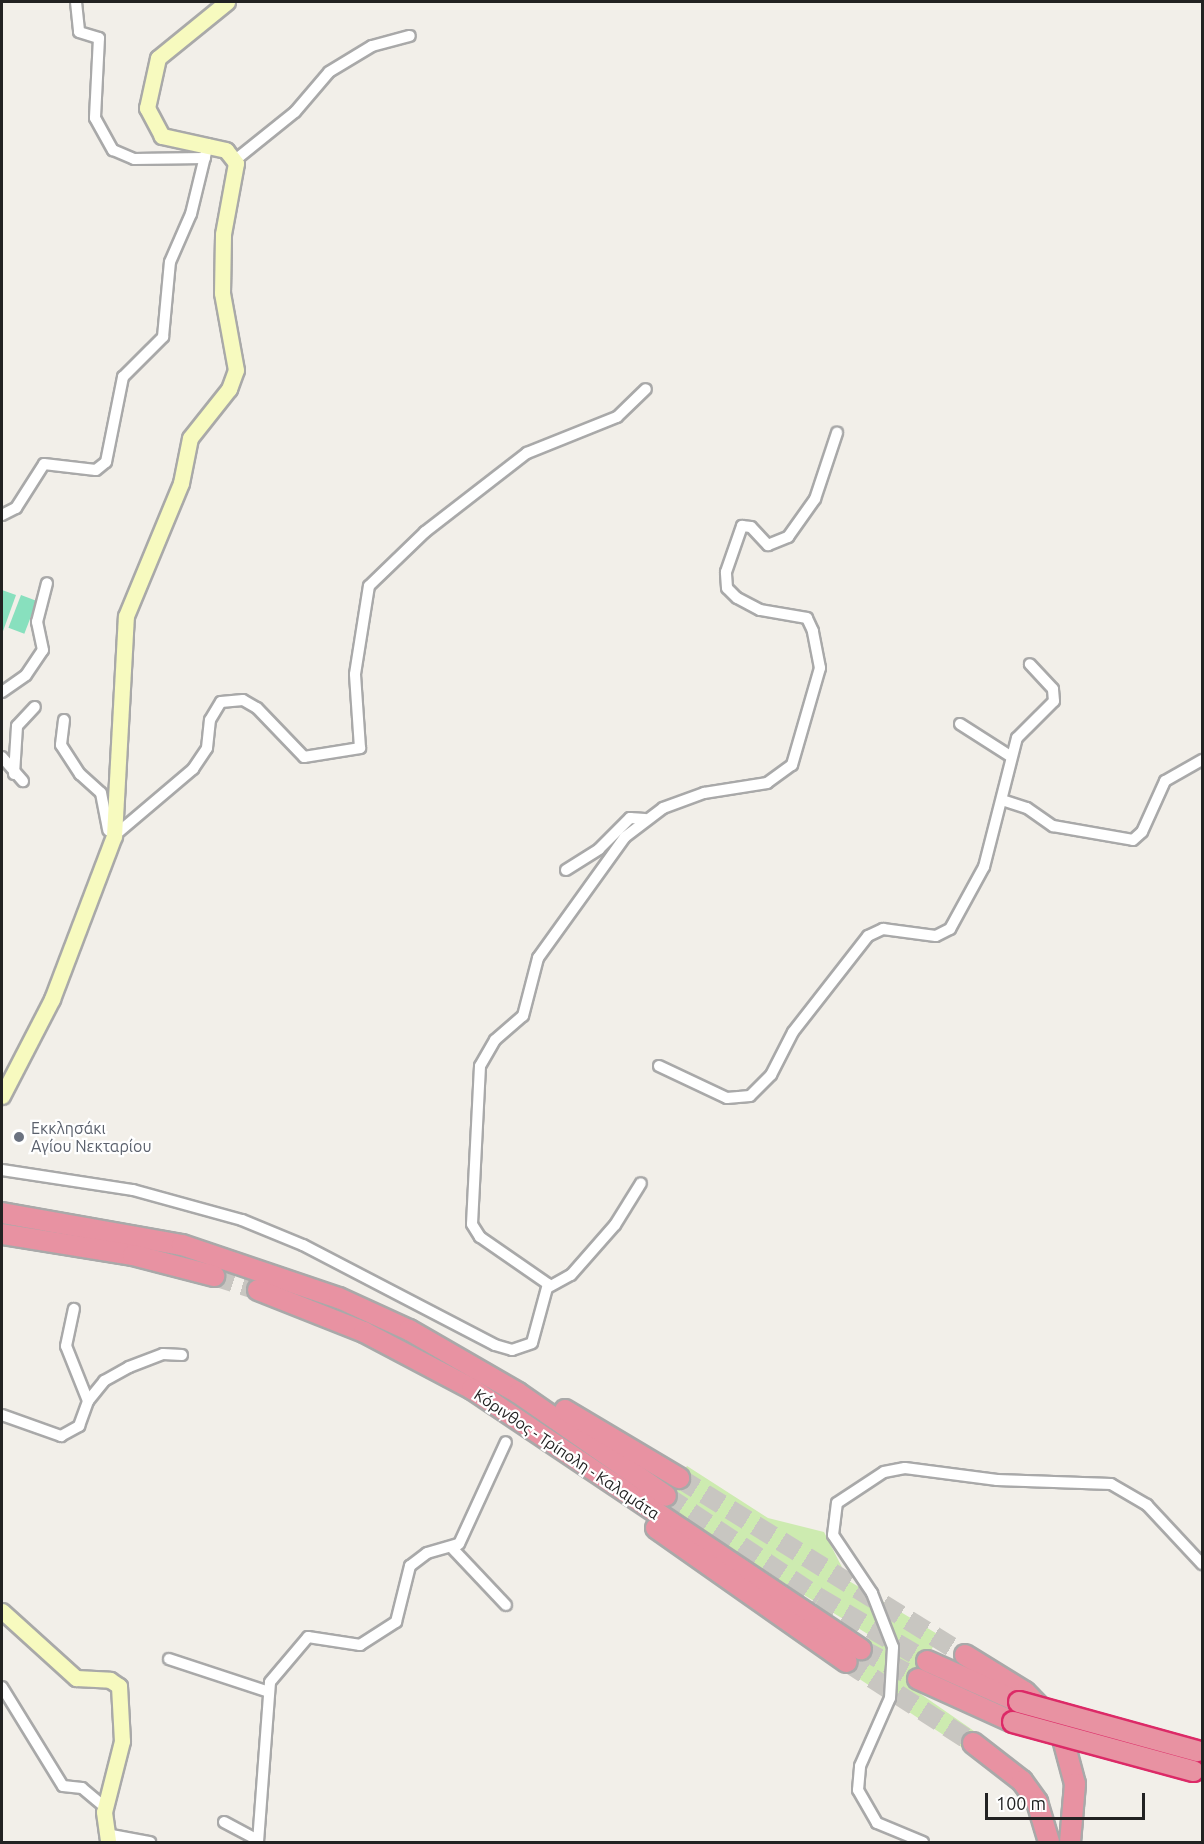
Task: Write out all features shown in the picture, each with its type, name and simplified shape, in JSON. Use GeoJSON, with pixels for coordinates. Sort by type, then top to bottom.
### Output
{"type":"FeatureCollection","features":[{"type":"Feature","properties":{"kind":"highway","name":"Κόρινθος - Τρίπολη - Καλαμάτα"},"geometry":{"type":"LineString","coordinates":[[2,1213],[107,1228],[219,1255],[339,1299],[445,1350],[556,1417],[666,1496]]}},
{"type":"Feature","properties":{"kind":"highway"},"geometry":{"type":"LineString","coordinates":[[2,1234],[133,1255],[214,1276]]}},
{"type":"Feature","properties":{"kind":"highway","name":"Κόρινθος - Τρίπολη - Καλαμάτα"},"geometry":{"type":"LineString","coordinates":[[258,1290],[364,1332],[472,1389],[724,1580],[854,1655]]}},
{"type":"Feature","properties":{"kind":"highway"},"geometry":{"type":"LineString","coordinates":[[445,1350],[549,1401],[679,1478]]}},
{"type":"Feature","properties":{"kind":"highway"},"geometry":{"type":"LineString","coordinates":[[965,1655],[1025,1692],[1060,1728],[1075,1785],[1070,1842]]}},
{"type":"Feature","properties":{"kind":"highway"},"geometry":{"type":"LineString","coordinates":[[927,1660],[1019,1702],[1200,1752]]}},
{"type":"Feature","properties":{"kind":"highway"},"geometry":{"type":"LineString","coordinates":[[918,1679],[1013,1722],[1198,1772]]}},
{"type":"Feature","properties":{"kind":"highway"},"geometry":{"type":"LineString","coordinates":[[973,1743],[1022,1781],[1037,1802],[1049,1842]]}},
{"type":"Feature","properties":{"kind":"street"},"geometry":{"type":"LineString","coordinates":[[76,2],[79,32],[99,38],[95,118],[113,150],[134,159],[226,150],[234,161]]}},
{"type":"Feature","properties":{"kind":"street"},"geometry":{"type":"LineString","coordinates":[[206,151],[162,136],[149,119],[147,92],[152,69],[167,47],[227,2]]}},
{"type":"Feature","properties":{"kind":"street"},"geometry":{"type":"LineString","coordinates":[[2,1096],[52,999],[111,842],[126,616],[181,483],[190,438],[230,389],[236,370],[222,292],[223,234],[234,161],[295,112],[329,72],[372,46],[410,36]]}},
{"type":"Feature","properties":{"kind":"street"},"geometry":{"type":"LineString","coordinates":[[2,515],[16,508],[44,464],[96,470],[106,462],[123,377],[163,337],[170,262],[191,214],[206,151]]}},
{"type":"Feature","properties":{"kind":"street"},"geometry":{"type":"LineString","coordinates":[[111,842],[193,770],[207,748],[210,720],[221,702],[243,700],[257,708],[304,757],[360,748],[356,674],[369,586],[424,532],[527,453],[617,417],[646,389]]}},
{"type":"Feature","properties":{"kind":"street"},"geometry":{"type":"LineString","coordinates":[[549,1287],[473,1228],[478,1074],[495,1040],[525,1012],[541,953],[621,840],[645,819],[704,793],[777,780],[792,765],[820,668],[813,631],[807,618],[760,610],[737,598],[727,588],[726,572],[742,526],[776,545],[794,530],[815,499],[837,433]]}},
{"type":"Feature","properties":{"kind":"street"},"geometry":{"type":"LineString","coordinates":[[2,692],[26,675],[43,650],[37,622],[47,583]]}},
{"type":"Feature","properties":{"kind":"street"},"geometry":{"type":"LineString","coordinates":[[659,1066],[727,1098],[750,1096],[761,1088],[793,1032],[867,936],[883,929],[936,936],[950,929],[984,867],[1002,800],[1010,756],[1029,723],[1044,717],[1054,701],[1053,688],[1030,664]]}},
{"type":"Feature","properties":{"kind":"street"},"geometry":{"type":"LineString","coordinates":[[2,757],[19,778],[17,726],[35,707]]}},
{"type":"Feature","properties":{"kind":"street"},"geometry":{"type":"LineString","coordinates":[[64,720],[61,737],[66,755],[105,801],[111,842]]}},
{"type":"Feature","properties":{"kind":"street"},"geometry":{"type":"LineString","coordinates":[[960,724],[1010,756]]}},
{"type":"Feature","properties":{"kind":"street"},"geometry":{"type":"LineString","coordinates":[[1002,800],[1027,808],[1053,826],[1133,840],[1142,832],[1165,781],[1203,760]]}},
{"type":"Feature","properties":{"kind":"street"},"geometry":{"type":"LineString","coordinates":[[566,870],[599,849],[630,818],[645,819]]}},
{"type":"Feature","properties":{"kind":"street"},"geometry":{"type":"LineString","coordinates":[[2,1170],[133,1190],[242,1220],[303,1245],[503,1349],[523,1348],[536,1340],[549,1287]]}},
{"type":"Feature","properties":{"kind":"street"},"geometry":{"type":"LineString","coordinates":[[549,1287],[566,1280],[592,1251],[641,1183]]}},
{"type":"Feature","properties":{"kind":"street"},"geometry":{"type":"LineString","coordinates":[[74,1309],[66,1346],[88,1401]]}},
{"type":"Feature","properties":{"kind":"street"},"geometry":{"type":"LineString","coordinates":[[2,1415],[61,1436],[79,1426],[88,1401],[104,1381],[129,1367],[163,1354],[182,1355]]}},
{"type":"Feature","properties":{"kind":"street"},"geometry":{"type":"LineString","coordinates":[[224,1822],[258,1841],[266,1691],[284,1661],[308,1637],[360,1645],[389,1629],[401,1613],[416,1558],[453,1549],[506,1442]]}},
{"type":"Feature","properties":{"kind":"street"},"geometry":{"type":"LineString","coordinates":[[923,1842],[896,1838],[878,1823],[860,1796],[858,1774],[890,1698],[893,1647],[877,1603],[838,1545],[832,1521],[837,1503],[864,1483],[884,1472],[917,1467],[997,1480],[1111,1484],[1147,1505],[1203,1564]]}},
{"type":"Feature","properties":{"kind":"street"},"geometry":{"type":"LineString","coordinates":[[453,1549],[506,1605]]}},
{"type":"Feature","properties":{"kind":"street"},"geometry":{"type":"LineString","coordinates":[[2,1611],[81,1682],[110,1680],[119,1686],[120,1758],[105,1807],[107,1838],[150,1842]]}},
{"type":"Feature","properties":{"kind":"street"},"geometry":{"type":"LineString","coordinates":[[170,1659],[266,1691]]}},
{"type":"Feature","properties":{"kind":"street"},"geometry":{"type":"LineString","coordinates":[[2,1687],[59,1781],[88,1791],[105,1807]]}},
{"type":"Feature","properties":{"kind":"green space"},"geometry":{"type":"Polygon","coordinates":[[[2,590],[16,595],[2,634],[2,590]]]}},
{"type":"Feature","properties":{"kind":"green space"},"geometry":{"type":"Polygon","coordinates":[[[21,595],[37,601],[24,634],[8,628],[21,595]]]}},
{"type":"Feature","properties":{"kind":"green space"},"geometry":{"type":"Polygon","coordinates":[[[259,1276],[405,1338],[477,1377],[662,1501],[687,1466],[768,1518],[824,1532],[849,1581],[939,1635],[912,1688],[974,1731],[963,1748],[846,1670],[871,1636],[659,1506],[511,1404],[258,1282],[259,1276]]]}},
{"type":"Feature","properties":{"kind":"tunnel"},"geometry":{"type":"LineString","coordinates":[[214,1276],[258,1290]]}},
{"type":"Feature","properties":{"kind":"tunnel"},"geometry":{"type":"LineString","coordinates":[[679,1478],[965,1655]]}},
{"type":"Feature","properties":{"kind":"tunnel"},"geometry":{"type":"LineString","coordinates":[[666,1496],[819,1598],[927,1661]]}},
{"type":"Feature","properties":{"kind":"tunnel"},"geometry":{"type":"LineString","coordinates":[[861,1649],[918,1679]]}},
{"type":"Feature","properties":{"kind":"tunnel"},"geometry":{"type":"LineString","coordinates":[[847,1662],[973,1743]]}},
{"type":"Feature","properties":{"kind":"place","name":"Εκκλησάκι Αγίου Νεκταρίου"},"geometry":{"type":"Point","coordinates":[19,1137]}}]}
